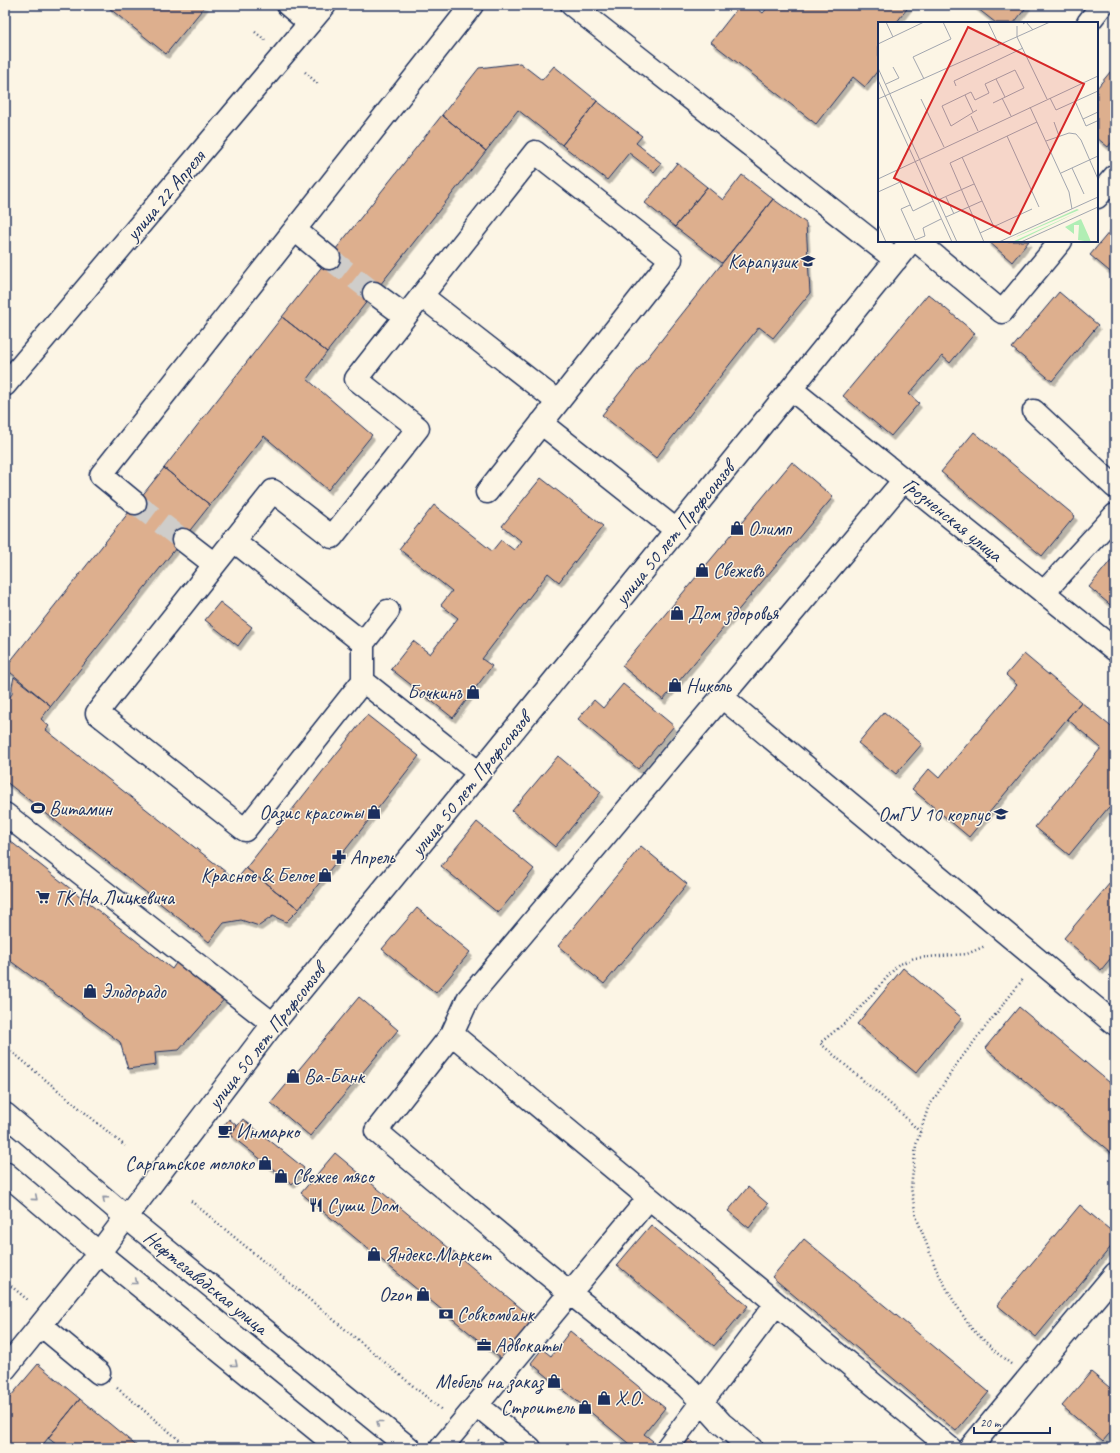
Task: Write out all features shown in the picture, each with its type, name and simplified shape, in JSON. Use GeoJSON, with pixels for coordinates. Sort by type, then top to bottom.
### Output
{"type":"FeatureCollection","features":[{"type":"Feature","properties":{"kind":"street"},"geometry":{"type":"LineString","coordinates":[[288,5],[309,23]]}},
{"type":"Feature","properties":{"kind":"street","name":"улица 22 Апреля"},"geometry":{"type":"LineString","coordinates":[[5,385],[325,5]]}},
{"type":"Feature","properties":{"kind":"street"},"geometry":{"type":"LineString","coordinates":[[136,503],[101,475],[472,5]]}},
{"type":"Feature","properties":{"kind":"street"},"geometry":{"type":"LineString","coordinates":[[572,5],[896,260]]}},
{"type":"Feature","properties":{"kind":"street"},"geometry":{"type":"LineString","coordinates":[[1089,22],[1102,5]]}},
{"type":"Feature","properties":{"kind":"street"},"geometry":{"type":"LineString","coordinates":[[388,612],[363,643],[363,681],[245,830],[97,713],[272,491],[332,537],[418,428],[356,380],[535,152],[671,259],[487,492]]}},
{"type":"Feature","properties":{"kind":"street"},"geometry":{"type":"LineString","coordinates":[[1098,197],[1115,176]]}},
{"type":"Feature","properties":{"kind":"street"},"geometry":{"type":"LineString","coordinates":[[295,230],[329,258]]}},
{"type":"Feature","properties":{"kind":"street","name":"улица 50 лет Профсоюзов"},"geometry":{"type":"LineString","coordinates":[[5,1369],[99,1253],[273,1024],[910,242]]}},
{"type":"Feature","properties":{"kind":"street"},"geometry":{"type":"LineString","coordinates":[[918,242],[1002,312],[1060,242]]}},
{"type":"Feature","properties":{"kind":"street"},"geometry":{"type":"LineString","coordinates":[[374,293],[405,316]]}},
{"type":"Feature","properties":{"kind":"street"},"geometry":{"type":"LineString","coordinates":[[422,296],[558,402]]}},
{"type":"Feature","properties":{"kind":"street","name":"Грозненская улица"},"geometry":{"type":"LineString","coordinates":[[791,389],[1115,650]]}},
{"type":"Feature","properties":{"kind":"street"},"geometry":{"type":"LineString","coordinates":[[1034,411],[1115,487]]}},
{"type":"Feature","properties":{"kind":"street"},"geometry":{"type":"LineString","coordinates":[[541,423],[676,530]]}},
{"type":"Feature","properties":{"kind":"street"},"geometry":{"type":"LineString","coordinates":[[751,1448],[721,1423],[684,1385],[570,1293],[376,1131],[452,1034],[468,1000],[904,480]]}},
{"type":"Feature","properties":{"kind":"street"},"geometry":{"type":"LineString","coordinates":[[1044,592],[1115,516]]}},
{"type":"Feature","properties":{"kind":"street"},"geometry":{"type":"LineString","coordinates":[[183,540],[214,564]]}},
{"type":"Feature","properties":{"kind":"street"},"geometry":{"type":"LineString","coordinates":[[233,540],[363,643]]}},
{"type":"Feature","properties":{"kind":"street"},"geometry":{"type":"LineString","coordinates":[[363,681],[479,773]]}},
{"type":"Feature","properties":{"kind":"street"},"geometry":{"type":"LineString","coordinates":[[722,697],[1115,1024]]}},
{"type":"Feature","properties":{"kind":"street"},"geometry":{"type":"LineString","coordinates":[[5,814],[273,1024]]}},
{"type":"Feature","properties":{"kind":"street"},"geometry":{"type":"LineString","coordinates":[[452,1034],[950,1448]]}},
{"type":"Feature","properties":{"kind":"street","name":"Нефтезаводская улица"},"geometry":{"type":"LineString","coordinates":[[5,1114],[126,1217],[409,1448]]}},
{"type":"Feature","properties":{"kind":"street"},"geometry":{"type":"LineString","coordinates":[[5,1173],[99,1253],[339,1448]]}},
{"type":"Feature","properties":{"kind":"street"},"geometry":{"type":"LineString","coordinates":[[441,1448],[649,1198]]}},
{"type":"Feature","properties":{"kind":"street"},"geometry":{"type":"LineString","coordinates":[[970,1448],[1115,1274]]}},
{"type":"Feature","properties":{"kind":"street"},"geometry":{"type":"LineString","coordinates":[[667,1448],[776,1304]]}},
{"type":"Feature","properties":{"kind":"street"},"geometry":{"type":"LineString","coordinates":[[44,1321],[99,1373]]}},
{"type":"Feature","properties":{"kind":"street"},"geometry":{"type":"LineString","coordinates":[[477,1405],[530,1448]]}},
{"type":"Feature","properties":{"kind":"path"},"geometry":{"type":"LineString","coordinates":[[255,32],[268,43]]}},
{"type":"Feature","properties":{"kind":"path"},"geometry":{"type":"LineString","coordinates":[[305,72],[319,86]]}},
{"type":"Feature","properties":{"kind":"path"},"geometry":{"type":"LineString","coordinates":[[920,1132],[903,1115],[820,1043],[851,1018],[898,965],[914,958],[967,954],[985,946],[1000,929]]}},
{"type":"Feature","properties":{"kind":"path"},"geometry":{"type":"LineString","coordinates":[[1028,1378],[996,1353],[971,1328],[952,1300],[936,1268],[916,1216],[910,1188],[916,1145],[928,1108],[958,1062],[1007,998],[1039,960]]}},
{"type":"Feature","properties":{"kind":"path"},"geometry":{"type":"LineString","coordinates":[[5,1046],[126,1146]]}},
{"type":"Feature","properties":{"kind":"path"},"geometry":{"type":"LineString","coordinates":[[191,1200],[488,1448]]}},
{"type":"Feature","properties":{"kind":"path"},"geometry":{"type":"LineString","coordinates":[[5,1281],[44,1321]]}},
{"type":"Feature","properties":{"kind":"path"},"geometry":{"type":"LineString","coordinates":[[99,1373],[188,1448]]}},
{"type":"Feature","properties":{"kind":"building"},"geometry":{"type":"Polygon","coordinates":[[[112,5],[206,5],[166,54],[109,8],[112,5]]]}},
{"type":"Feature","properties":{"kind":"building"},"geometry":{"type":"Polygon","coordinates":[[[740,5],[753,5],[763,13],[770,5],[910,5],[897,22],[878,22],[878,70],[865,87],[853,77],[816,124],[711,42],[740,5]]]}},
{"type":"Feature","properties":{"kind":"building"},"geometry":{"type":"Polygon","coordinates":[[[973,5],[1028,5],[1015,22],[995,22],[973,5]]]}},
{"type":"Feature","properties":{"kind":"building"},"geometry":{"type":"Polygon","coordinates":[[[520,63],[542,80],[554,66],[597,101],[562,145],[518,110],[486,151],[442,115],[479,68],[520,63]]]}},
{"type":"Feature","properties":{"kind":"building"},"geometry":{"type":"Polygon","coordinates":[[[1115,66],[1115,138],[1108,147],[1098,139],[1098,87],[1115,66]]]}},
{"type":"Feature","properties":{"kind":"building"},"geometry":{"type":"Polygon","coordinates":[[[597,101],[642,136],[636,143],[661,163],[654,172],[629,153],[607,180],[562,145],[597,101]]]}},
{"type":"Feature","properties":{"kind":"building"},"geometry":{"type":"Polygon","coordinates":[[[442,115],[486,151],[327,352],[282,317],[442,115]]]}},
{"type":"Feature","properties":{"kind":"building"},"geometry":{"type":"Polygon","coordinates":[[[677,163],[707,187],[675,227],[645,203],[677,163]]]}},
{"type":"Feature","properties":{"kind":"building"},"geometry":{"type":"Polygon","coordinates":[[[742,175],[773,199],[722,263],[675,227],[707,187],[723,200],[742,175]]]}},
{"type":"Feature","properties":{"kind":"building"},"geometry":{"type":"Polygon","coordinates":[[[773,199],[806,223],[810,293],[773,338],[759,327],[656,458],[602,415],[773,199]]]}},
{"type":"Feature","properties":{"kind":"building"},"geometry":{"type":"Polygon","coordinates":[[[1115,225],[1115,276],[1090,255],[1115,225]]]}},
{"type":"Feature","properties":{"kind":"building"},"geometry":{"type":"Polygon","coordinates":[[[989,242],[1028,242],[1012,262],[989,242]]]}},
{"type":"Feature","properties":{"kind":"building"},"geometry":{"type":"Polygon","coordinates":[[[1059,292],[1098,325],[1052,381],[1012,348],[1059,292]]]}},
{"type":"Feature","properties":{"kind":"building"},"geometry":{"type":"Polygon","coordinates":[[[928,294],[975,333],[950,363],[942,356],[909,394],[919,403],[891,436],[843,396],[928,294]]]}},
{"type":"Feature","properties":{"kind":"building"},"geometry":{"type":"Polygon","coordinates":[[[282,317],[327,352],[307,379],[372,435],[328,490],[264,436],[210,505],[164,468],[282,317]]]}},
{"type":"Feature","properties":{"kind":"building"},"geometry":{"type":"Polygon","coordinates":[[[974,432],[1075,516],[1042,556],[941,472],[974,432]]]}},
{"type":"Feature","properties":{"kind":"building"},"geometry":{"type":"Polygon","coordinates":[[[792,462],[833,497],[663,700],[622,666],[792,462]]]}},
{"type":"Feature","properties":{"kind":"building"},"geometry":{"type":"Polygon","coordinates":[[[164,468],[210,505],[51,706],[5,668],[164,468]]]}},
{"type":"Feature","properties":{"kind":"building"},"geometry":{"type":"Polygon","coordinates":[[[541,478],[603,526],[559,582],[548,573],[482,659],[492,666],[453,718],[391,669],[413,641],[430,654],[458,618],[441,605],[452,591],[399,549],[434,505],[492,551],[501,540],[514,550],[521,541],[502,526],[541,478]]]}},
{"type":"Feature","properties":{"kind":"building"},"geometry":{"type":"Polygon","coordinates":[[[1115,555],[1115,609],[1089,587],[1115,555]]]}},
{"type":"Feature","properties":{"kind":"building"},"geometry":{"type":"Polygon","coordinates":[[[220,602],[252,627],[238,646],[205,620],[220,602]]]}},
{"type":"Feature","properties":{"kind":"building"},"geometry":{"type":"Polygon","coordinates":[[[1024,654],[1081,702],[969,837],[912,789],[929,769],[939,778],[1017,685],[1006,675],[1024,654]]]}},
{"type":"Feature","properties":{"kind":"building"},"geometry":{"type":"Polygon","coordinates":[[[14,677],[51,706],[41,719],[49,726],[46,730],[236,880],[246,868],[299,909],[286,922],[273,916],[259,926],[241,920],[224,923],[209,942],[5,781],[5,703],[12,694],[14,677]]]}},
{"type":"Feature","properties":{"kind":"building"},"geometry":{"type":"Polygon","coordinates":[[[623,684],[674,726],[638,769],[578,719],[594,700],[603,708],[623,684]]]}},
{"type":"Feature","properties":{"kind":"building"},"geometry":{"type":"Polygon","coordinates":[[[1081,702],[1115,730],[1115,814],[1108,808],[1069,855],[1035,827],[1101,748],[1067,719],[1081,702]]]}},
{"type":"Feature","properties":{"kind":"building"},"geometry":{"type":"Polygon","coordinates":[[[884,712],[922,744],[896,774],[858,743],[884,712]]]}},
{"type":"Feature","properties":{"kind":"building"},"geometry":{"type":"Polygon","coordinates":[[[367,715],[419,756],[299,909],[246,868],[367,715]]]}},
{"type":"Feature","properties":{"kind":"building"},"geometry":{"type":"Polygon","coordinates":[[[558,756],[601,792],[555,847],[512,811],[558,756]]]}},
{"type":"Feature","properties":{"kind":"building"},"geometry":{"type":"Polygon","coordinates":[[[477,822],[534,869],[498,913],[441,866],[477,822]]]}},
{"type":"Feature","properties":{"kind":"building","name":"ТК На Лицкевича"},"geometry":{"type":"Polygon","coordinates":[[[5,837],[172,969],[180,957],[228,995],[179,1050],[155,1052],[156,1065],[128,1069],[120,1042],[5,957],[5,837]]]}},
{"type":"Feature","properties":{"kind":"building"},"geometry":{"type":"Polygon","coordinates":[[[641,846],[687,884],[604,984],[558,946],[641,846]]]}},
{"type":"Feature","properties":{"kind":"building"},"geometry":{"type":"Polygon","coordinates":[[[1115,877],[1115,953],[1101,970],[1064,938],[1115,877]]]}},
{"type":"Feature","properties":{"kind":"building"},"geometry":{"type":"Polygon","coordinates":[[[417,908],[470,952],[436,993],[382,949],[417,908]]]}},
{"type":"Feature","properties":{"kind":"building"},"geometry":{"type":"Polygon","coordinates":[[[903,968],[962,1018],[916,1073],[857,1024],[903,968]]]}},
{"type":"Feature","properties":{"kind":"building"},"geometry":{"type":"Polygon","coordinates":[[[359,997],[398,1030],[310,1136],[271,1103],[359,997]]]}},
{"type":"Feature","properties":{"kind":"building"},"geometry":{"type":"Polygon","coordinates":[[[1019,1007],[1115,1087],[1115,1156],[985,1048],[1019,1007]]]}},
{"type":"Feature","properties":{"kind":"building"},"geometry":{"type":"Polygon","coordinates":[[[229,1119],[237,1126],[229,1134],[222,1128],[229,1119]]]}},
{"type":"Feature","properties":{"kind":"building"},"geometry":{"type":"Polygon","coordinates":[[[243,1119],[304,1168],[292,1184],[230,1135],[243,1119]]]}},
{"type":"Feature","properties":{"kind":"building"},"geometry":{"type":"Polygon","coordinates":[[[335,1153],[534,1319],[501,1359],[301,1193],[335,1153]]]}},
{"type":"Feature","properties":{"kind":"building"},"geometry":{"type":"Polygon","coordinates":[[[748,1187],[768,1204],[749,1228],[728,1211],[748,1187]]]}},
{"type":"Feature","properties":{"kind":"building"},"geometry":{"type":"Polygon","coordinates":[[[1080,1205],[1115,1234],[1115,1242],[1036,1337],[997,1305],[1080,1205]]]}},
{"type":"Feature","properties":{"kind":"building"},"geometry":{"type":"Polygon","coordinates":[[[651,1225],[748,1306],[714,1346],[617,1265],[651,1225]]]}},
{"type":"Feature","properties":{"kind":"building"},"geometry":{"type":"Polygon","coordinates":[[[804,1239],[989,1392],[956,1431],[772,1277],[804,1239]]]}},
{"type":"Feature","properties":{"kind":"building"},"geometry":{"type":"Polygon","coordinates":[[[570,1331],[665,1408],[644,1434],[653,1441],[648,1448],[634,1448],[531,1363],[542,1349],[551,1356],[570,1331]]]}},
{"type":"Feature","properties":{"kind":"building"},"geometry":{"type":"Polygon","coordinates":[[[38,1364],[80,1399],[40,1448],[5,1448],[5,1403],[38,1364]]]}},
{"type":"Feature","properties":{"kind":"building"},"geometry":{"type":"Polygon","coordinates":[[[1091,1372],[1115,1392],[1115,1427],[1103,1441],[1062,1406],[1091,1372]]]}},
{"type":"Feature","properties":{"kind":"building"},"geometry":{"type":"Polygon","coordinates":[[[80,1399],[139,1448],[61,1448],[48,1438],[80,1399]]]}},
{"type":"Feature","properties":{"kind":"building"},"geometry":{"type":"Polygon","coordinates":[[[689,1439],[699,1448],[682,1448],[689,1439]]]}},
{"type":"Feature","properties":{"kind":"tunnel"},"geometry":{"type":"LineString","coordinates":[[329,258],[374,293]]}},
{"type":"Feature","properties":{"kind":"tunnel"},"geometry":{"type":"LineString","coordinates":[[135,503],[183,540]]}},
{"type":"Feature","properties":{"kind":"place","name":"Карапузик"},"geometry":{"type":"Point","coordinates":[808,261]}},
{"type":"Feature","properties":{"kind":"place","name":"Олимп"},"geometry":{"type":"Point","coordinates":[737,528]}},
{"type":"Feature","properties":{"kind":"place","name":"Свежевъ"},"geometry":{"type":"Point","coordinates":[702,570]}},
{"type":"Feature","properties":{"kind":"place","name":"Дом здоровья"},"geometry":{"type":"Point","coordinates":[677,613]}},
{"type":"Feature","properties":{"kind":"place","name":"Николь"},"geometry":{"type":"Point","coordinates":[675,685]}},
{"type":"Feature","properties":{"kind":"place","name":"Бочкинъ"},"geometry":{"type":"Point","coordinates":[473,692]}},
{"type":"Feature","properties":{"kind":"place","name":"Витамин"},"geometry":{"type":"Point","coordinates":[38,808]}},
{"type":"Feature","properties":{"kind":"place","name":"Оазис красоты"},"geometry":{"type":"Point","coordinates":[374,812]}},
{"type":"Feature","properties":{"kind":"place","name":"ОмГУ 10 корпус"},"geometry":{"type":"Point","coordinates":[1001,814]}},
{"type":"Feature","properties":{"kind":"place","name":"Апрель"},"geometry":{"type":"Point","coordinates":[339,857]}},
{"type":"Feature","properties":{"kind":"place","name":"Красное & Белое"},"geometry":{"type":"Point","coordinates":[325,875]}},
{"type":"Feature","properties":{"kind":"place","name":"ТК На Лицкевича"},"geometry":{"type":"Point","coordinates":[43,897]}},
{"type":"Feature","properties":{"kind":"place","name":"Эльдорадо"},"geometry":{"type":"Point","coordinates":[90,991]}},
{"type":"Feature","properties":{"kind":"place","name":"Ва-Банк"},"geometry":{"type":"Point","coordinates":[293,1076]}},
{"type":"Feature","properties":{"kind":"place","name":"Инмарко"},"geometry":{"type":"Point","coordinates":[225,1131]}},
{"type":"Feature","properties":{"kind":"place","name":"Саргатское молоко"},"geometry":{"type":"Point","coordinates":[265,1163]}},
{"type":"Feature","properties":{"kind":"place","name":"Свежее мясо"},"geometry":{"type":"Point","coordinates":[281,1176]}},
{"type":"Feature","properties":{"kind":"place","name":"Суши Dом"},"geometry":{"type":"Point","coordinates":[316,1205]}},
{"type":"Feature","properties":{"kind":"place","name":"Яндекс.Маркет"},"geometry":{"type":"Point","coordinates":[374,1254]}},
{"type":"Feature","properties":{"kind":"place","name":"Ozon"},"geometry":{"type":"Point","coordinates":[423,1294]}},
{"type":"Feature","properties":{"kind":"place","name":"Совкомбанк"},"geometry":{"type":"Point","coordinates":[446,1314]}},
{"type":"Feature","properties":{"kind":"place","name":"Адвокаты"},"geometry":{"type":"Point","coordinates":[484,1345]}},
{"type":"Feature","properties":{"kind":"place","name":"Мебель на заказ"},"geometry":{"type":"Point","coordinates":[554,1381]}},
{"type":"Feature","properties":{"kind":"place","name":"X.O."},"geometry":{"type":"Point","coordinates":[604,1398]}},
{"type":"Feature","properties":{"kind":"place","name":"Строитель"},"geometry":{"type":"Point","coordinates":[585,1407]}}]}
